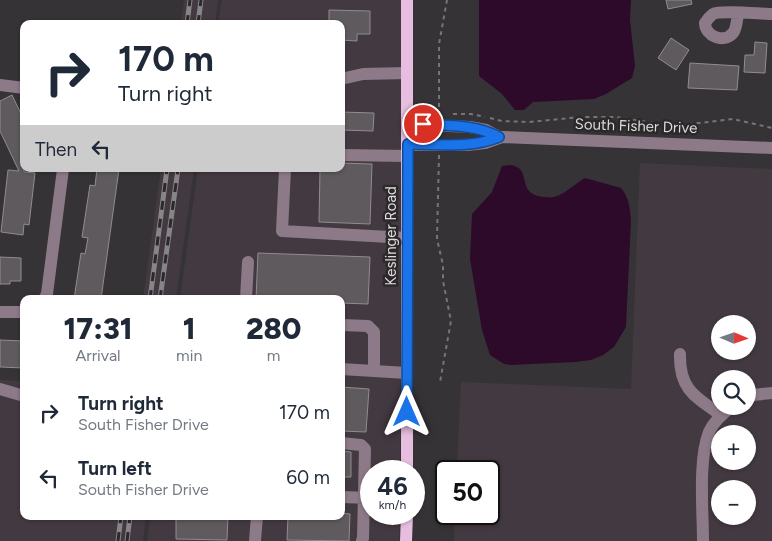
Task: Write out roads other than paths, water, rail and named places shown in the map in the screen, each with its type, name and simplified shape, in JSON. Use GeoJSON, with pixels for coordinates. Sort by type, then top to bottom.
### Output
{"type":"FeatureCollection","features":[{"type":"Feature","properties":{"kind":"main road","name":"Keslinger Road"},"geometry":{"type":"LineString","coordinates":[[407,0],[407,460]]}},
{"type":"Feature","properties":{"kind":"main road"},"geometry":{"type":"LineString","coordinates":[[406,525],[406,541]]}},
{"type":"Feature","properties":{"kind":"street"},"geometry":{"type":"LineString","coordinates":[[738,13],[772,14]]}},
{"type":"Feature","properties":{"kind":"street"},"geometry":{"type":"LineString","coordinates":[[345,78],[363,74],[407,73]]}},
{"type":"Feature","properties":{"kind":"street"},"geometry":{"type":"LineString","coordinates":[[0,85],[20,88]]}},
{"type":"Feature","properties":{"kind":"street","name":"South Fisher Drive"},"geometry":{"type":"LineString","coordinates":[[407,124],[470,127],[486,130],[501,137]]}},
{"type":"Feature","properties":{"kind":"street","name":"South Fisher Drive"},"geometry":{"type":"LineString","coordinates":[[345,155],[407,150],[438,144],[468,146],[485,143],[501,137],[772,148]]}},
{"type":"Feature","properties":{"kind":"street"},"geometry":{"type":"LineString","coordinates":[[46,295],[63,172]]}},
{"type":"Feature","properties":{"kind":"street"},"geometry":{"type":"LineString","coordinates":[[285,172],[282,232],[407,238]]}},
{"type":"Feature","properties":{"kind":"street"},"geometry":{"type":"LineString","coordinates":[[246,295],[248,262]]}},
{"type":"Feature","properties":{"kind":"street"},"geometry":{"type":"LineString","coordinates":[[0,312],[20,312]]}},
{"type":"Feature","properties":{"kind":"street"},"geometry":{"type":"LineString","coordinates":[[345,325],[368,326],[374,332],[374,371]]}},
{"type":"Feature","properties":{"kind":"street"},"geometry":{"type":"LineString","coordinates":[[680,354],[680,368],[684,384],[697,398],[711,408]]}},
{"type":"Feature","properties":{"kind":"street"},"geometry":{"type":"LineString","coordinates":[[345,369],[407,373]]}},
{"type":"Feature","properties":{"kind":"street"},"geometry":{"type":"LineString","coordinates":[[0,390],[20,395]]}},
{"type":"Feature","properties":{"kind":"street"},"geometry":{"type":"LineString","coordinates":[[756,396],[772,393]]}},
{"type":"Feature","properties":{"kind":"street"},"geometry":{"type":"LineString","coordinates":[[703,541],[703,472],[705,450],[710,431],[721,415]]}},
{"type":"Feature","properties":{"kind":"street"},"geometry":{"type":"LineString","coordinates":[[345,443],[361,445],[364,449],[365,460]]}},
{"type":"Feature","properties":{"kind":"street"},"geometry":{"type":"LineString","coordinates":[[345,497],[360,498]]}},
{"type":"Feature","properties":{"kind":"street"},"geometry":{"type":"LineString","coordinates":[[255,541],[257,520]]}},
{"type":"Feature","properties":{"kind":"street"},"geometry":{"type":"LineString","coordinates":[[362,541],[364,525]]}},
{"type":"Feature","properties":{"kind":"railway"},"geometry":{"type":"LineString","coordinates":[[188,20],[190,0]]}},
{"type":"Feature","properties":{"kind":"railway"},"geometry":{"type":"LineString","coordinates":[[198,20],[201,0]]}},
{"type":"Feature","properties":{"kind":"railway"},"geometry":{"type":"LineString","coordinates":[[151,295],[167,172]]}},
{"type":"Feature","properties":{"kind":"railway"},"geometry":{"type":"LineString","coordinates":[[161,295],[178,172]]}},
{"type":"Feature","properties":{"kind":"railway"},"geometry":{"type":"LineString","coordinates":[[118,541],[121,520]]}},
{"type":"Feature","properties":{"kind":"railway"},"geometry":{"type":"LineString","coordinates":[[127,541],[130,520]]}}]}
